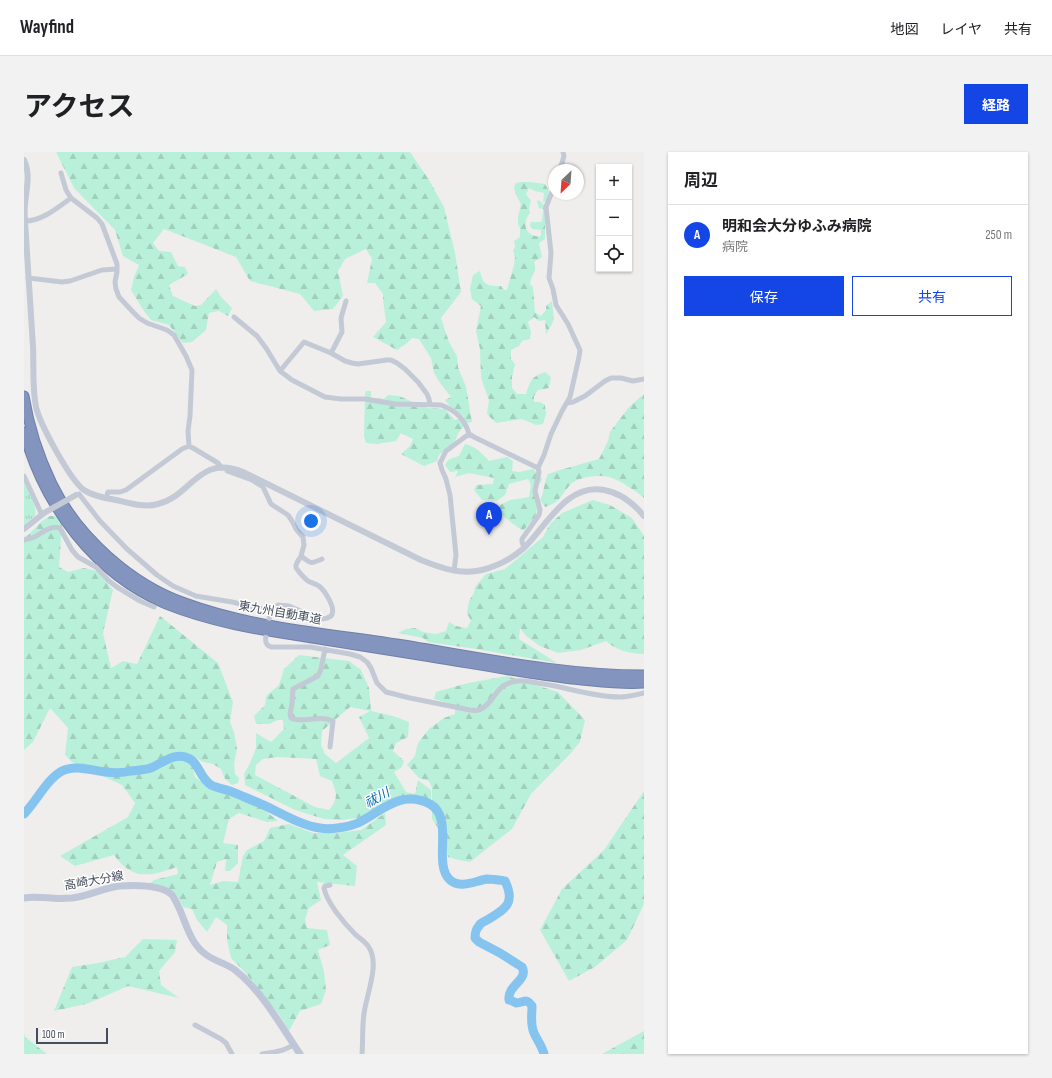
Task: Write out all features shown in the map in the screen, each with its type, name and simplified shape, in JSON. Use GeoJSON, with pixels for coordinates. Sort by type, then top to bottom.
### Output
{"type":"FeatureCollection","features":[{"type":"Feature","properties":{"kind":"highway","name":"東九州自動車道"},"geometry":{"type":"LineString","coordinates":[[24,396],[33,436],[42,462],[65,507],[97,546],[120,567],[161,593],[185,603],[211,611],[247,621],[280,627],[565,671],[617,675],[644,675]]}},
{"type":"Feature","properties":{"kind":"highway","name":"東九州自動車道"},"geometry":{"type":"LineString","coordinates":[[24,432],[35,466],[50,496],[65,521],[81,541],[101,561],[127,582],[142,592],[164,603],[210,619],[279,633],[552,676],[616,683],[644,683]]}},
{"type":"Feature","properties":{"kind":"main road","name":"高崎大分線"},"geometry":{"type":"LineString","coordinates":[[24,898],[34,896],[73,898],[119,886],[147,886],[157,887],[164,890],[171,895],[176,902],[196,945],[204,954],[235,969],[244,978],[266,1004],[300,1054]]}},
{"type":"Feature","properties":{"kind":"street"},"geometry":{"type":"LineString","coordinates":[[562,164],[564,156],[563,152]]}},
{"type":"Feature","properties":{"kind":"street"},"geometry":{"type":"LineString","coordinates":[[24,160],[28,176],[25,221],[34,388],[36,406],[40,420],[80,493],[108,530],[157,576],[173,586],[196,596],[271,611]]}},
{"type":"Feature","properties":{"kind":"street"},"geometry":{"type":"LineString","coordinates":[[61,173],[66,190],[71,198],[97,218],[102,224],[117,264],[115,282],[119,297],[139,318],[147,323],[167,330],[174,335],[189,361],[192,370],[188,431],[189,446]]}},
{"type":"Feature","properties":{"kind":"street"},"geometry":{"type":"LineString","coordinates":[[25,221],[40,218],[71,198]]}},
{"type":"Feature","properties":{"kind":"street"},"geometry":{"type":"LineString","coordinates":[[524,547],[522,539],[539,515],[540,510],[536,491],[539,472],[538,468],[551,434],[570,397],[580,350],[568,324],[556,305],[549,278],[550,252],[546,207],[549,200]]}},
{"type":"Feature","properties":{"kind":"street"},"geometry":{"type":"LineString","coordinates":[[28,278],[62,282],[70,281],[102,270],[117,269]]}},
{"type":"Feature","properties":{"kind":"street"},"geometry":{"type":"LineString","coordinates":[[330,353],[342,332],[341,318],[346,301]]}},
{"type":"Feature","properties":{"kind":"street"},"geometry":{"type":"LineString","coordinates":[[234,317],[257,336],[280,371],[286,376],[325,397],[332,399],[364,399],[395,404],[441,405],[454,412],[465,424],[469,434],[538,468]]}},
{"type":"Feature","properties":{"kind":"street"},"geometry":{"type":"LineString","coordinates":[[280,371],[304,342],[352,363],[358,364],[391,360],[405,368],[418,382],[430,399],[430,404]]}},
{"type":"Feature","properties":{"kind":"street"},"geometry":{"type":"LineString","coordinates":[[567,403],[573,402],[585,396],[610,378],[621,378],[633,381],[644,379]]}},
{"type":"Feature","properties":{"kind":"street"},"geometry":{"type":"LineString","coordinates":[[454,571],[456,555],[450,495],[440,463],[446,451],[469,434]]}},
{"type":"Feature","properties":{"kind":"street"},"geometry":{"type":"LineString","coordinates":[[189,446],[218,463],[227,471],[243,476],[263,487],[271,504],[288,515],[296,529],[303,537],[304,545],[301,556],[297,562],[296,569],[305,578],[321,589],[328,598],[332,607],[332,614],[324,619],[319,619],[288,606],[281,605],[276,606],[271,611],[269,619]]}},
{"type":"Feature","properties":{"kind":"street"},"geometry":{"type":"LineString","coordinates":[[106,498],[108,492],[120,492],[126,490],[182,449],[189,446]]}},
{"type":"Feature","properties":{"kind":"street"},"geometry":{"type":"LineString","coordinates":[[24,529],[43,514],[80,493],[145,505],[160,504],[175,497],[203,473],[214,469],[225,468],[243,472],[421,560],[454,571],[473,572],[492,567],[506,560],[524,547],[560,506],[578,493],[584,491],[600,489],[618,494],[631,503],[644,516]]}},
{"type":"Feature","properties":{"kind":"street"},"geometry":{"type":"LineString","coordinates":[[24,476],[43,514]]}},
{"type":"Feature","properties":{"kind":"street"},"geometry":{"type":"LineString","coordinates":[[24,540],[34,537],[52,527],[60,528],[72,550],[78,557],[96,567],[109,581],[123,591],[154,607]]}},
{"type":"Feature","properties":{"kind":"street"},"geometry":{"type":"LineString","coordinates":[[301,556],[313,563],[322,559]]}},
{"type":"Feature","properties":{"kind":"street"},"geometry":{"type":"LineString","coordinates":[[266,636],[266,642],[271,647],[310,647],[360,657],[367,662],[377,683],[386,692],[470,710],[478,710],[485,707],[502,687],[515,682],[523,681],[564,687],[612,697],[625,697],[644,693]]}},
{"type":"Feature","properties":{"kind":"street"},"geometry":{"type":"LineString","coordinates":[[325,649],[318,676],[293,689],[290,714],[291,718],[295,720],[318,718],[330,719],[333,721],[330,746]]}},
{"type":"Feature","properties":{"kind":"street"},"geometry":{"type":"LineString","coordinates":[[330,885],[325,886],[324,888],[329,900],[338,914],[354,933],[368,945],[373,958],[373,972],[364,1015],[363,1053]]}},
{"type":"Feature","properties":{"kind":"street"},"geometry":{"type":"LineString","coordinates":[[195,1025],[221,1039],[226,1043],[232,1054]]}},
{"type":"Feature","properties":{"kind":"street"},"geometry":{"type":"LineString","coordinates":[[262,1054],[283,1050],[294,1045]]}},
{"type":"Feature","properties":{"kind":"green space"},"geometry":{"type":"Polygon","coordinates":[[[56,152],[410,152],[429,180],[444,207],[455,253],[461,292],[441,318],[449,342],[457,356],[458,367],[466,387],[472,422],[467,423],[459,432],[455,441],[439,455],[437,461],[424,466],[401,454],[410,446],[413,439],[401,433],[396,441],[377,444],[366,443],[364,436],[366,391],[371,391],[371,398],[384,399],[388,395],[399,396],[427,408],[445,409],[455,420],[464,417],[446,402],[445,400],[451,397],[434,373],[431,358],[419,339],[412,338],[397,350],[373,337],[386,322],[383,294],[375,283],[367,283],[372,259],[366,249],[345,259],[338,271],[343,296],[333,309],[314,311],[300,294],[250,281],[236,257],[164,229],[153,243],[159,251],[171,252],[178,266],[185,267],[188,274],[169,285],[173,296],[195,306],[201,305],[216,289],[221,297],[232,308],[228,316],[219,311],[209,313],[206,330],[192,342],[183,343],[169,325],[151,320],[144,311],[131,290],[139,265],[123,256],[115,230],[74,188],[56,152]]]}},
{"type":"Feature","properties":{"kind":"green space"},"geometry":{"type":"Polygon","coordinates":[[[530,182],[545,184],[548,189],[547,201],[543,202],[544,193],[529,188],[526,194],[531,201],[529,208],[530,213],[526,222],[526,229],[532,235],[541,236],[541,230],[532,229],[530,226],[531,222],[542,221],[543,209],[539,208],[537,202],[538,200],[545,206],[545,239],[539,243],[542,257],[534,262],[535,271],[530,284],[533,287],[535,312],[541,316],[546,310],[546,306],[552,301],[554,319],[546,334],[545,320],[539,321],[534,317],[528,322],[531,332],[530,339],[522,341],[519,346],[511,350],[511,359],[515,364],[512,376],[512,388],[517,394],[526,394],[532,380],[540,374],[545,372],[551,377],[549,388],[538,390],[534,396],[534,402],[540,402],[545,405],[546,414],[543,424],[536,425],[522,419],[496,423],[487,414],[489,400],[481,378],[480,349],[476,331],[481,306],[472,299],[470,289],[473,275],[480,271],[486,284],[501,286],[504,290],[507,290],[514,265],[514,241],[520,237],[518,217],[521,204],[515,193],[514,187],[516,183],[530,182]]]}},
{"type":"Feature","properties":{"kind":"green space"},"geometry":{"type":"Polygon","coordinates":[[[644,394],[644,498],[629,487],[612,478],[602,476],[590,477],[574,482],[557,501],[545,507],[540,500],[548,474],[599,459],[608,441],[610,432],[630,406],[644,394]]]}},
{"type":"Feature","properties":{"kind":"green space"},"geometry":{"type":"Polygon","coordinates":[[[465,444],[478,450],[489,461],[507,457],[513,461],[512,471],[519,472],[533,469],[541,477],[542,480],[536,489],[536,514],[523,531],[505,518],[496,507],[510,500],[529,497],[531,485],[528,479],[509,484],[505,495],[497,501],[482,500],[474,490],[476,485],[493,484],[494,478],[469,473],[455,477],[458,471],[450,472],[445,465],[450,459],[459,456],[465,444]]]}},
{"type":"Feature","properties":{"kind":"green space"},"geometry":{"type":"Polygon","coordinates":[[[24,481],[32,498],[36,512],[35,516],[24,525],[24,481]]]}},
{"type":"Feature","properties":{"kind":"green space"},"geometry":{"type":"Polygon","coordinates":[[[593,500],[610,505],[632,518],[644,536],[644,654],[624,651],[614,647],[606,641],[581,650],[558,653],[540,646],[526,636],[520,628],[519,639],[557,663],[428,642],[423,638],[398,633],[406,629],[415,628],[423,632],[436,634],[446,631],[449,622],[456,626],[467,628],[471,621],[467,613],[469,601],[474,593],[475,587],[486,574],[505,569],[543,537],[550,524],[562,513],[593,500]]]}},
{"type":"Feature","properties":{"kind":"green space"},"geometry":{"type":"Polygon","coordinates":[[[50,516],[57,516],[62,524],[59,567],[68,572],[84,568],[97,571],[113,590],[103,633],[111,668],[123,661],[137,664],[160,616],[218,663],[233,702],[230,722],[234,732],[237,749],[234,764],[235,774],[239,778],[238,783],[232,785],[225,779],[221,769],[213,764],[203,762],[196,758],[193,768],[195,777],[204,784],[262,808],[278,821],[267,822],[239,813],[229,819],[223,843],[238,845],[238,863],[230,871],[225,871],[226,859],[217,862],[210,885],[223,881],[238,882],[243,856],[247,850],[264,841],[270,828],[289,824],[313,833],[336,833],[361,830],[385,813],[386,825],[343,855],[357,866],[355,886],[317,882],[321,900],[309,908],[305,919],[307,928],[327,930],[330,945],[318,950],[324,972],[326,990],[321,1004],[300,1011],[289,1031],[278,1013],[243,970],[231,958],[227,940],[227,925],[216,917],[207,932],[197,920],[192,909],[183,907],[177,896],[150,883],[154,880],[178,874],[177,867],[157,873],[144,874],[131,871],[114,855],[75,866],[60,856],[128,817],[135,803],[122,785],[72,762],[65,755],[68,728],[50,708],[33,742],[24,750],[24,537],[50,516]]]}},
{"type":"Feature","properties":{"kind":"green space"},"geometry":{"type":"Polygon","coordinates":[[[299,655],[349,661],[361,670],[369,688],[371,711],[393,716],[409,722],[408,737],[396,743],[393,751],[404,761],[402,767],[394,772],[406,792],[415,794],[418,780],[431,790],[431,810],[410,797],[382,804],[371,812],[358,818],[342,820],[324,819],[295,810],[245,785],[244,774],[256,748],[256,733],[271,742],[284,729],[283,720],[278,720],[269,724],[256,724],[254,716],[265,705],[266,696],[279,685],[284,669],[299,655]],[[350,707],[322,731],[321,745],[325,754],[336,763],[369,738],[359,717],[370,711],[350,707]],[[277,757],[263,759],[256,765],[255,775],[315,807],[329,810],[334,803],[336,796],[335,789],[332,781],[320,776],[316,759],[277,757]]]}},
{"type":"Feature","properties":{"kind":"green space"},"geometry":{"type":"Polygon","coordinates":[[[507,676],[558,692],[585,720],[580,742],[531,794],[512,829],[470,862],[448,857],[446,840],[432,819],[432,788],[429,781],[419,778],[407,765],[415,756],[418,743],[429,729],[444,718],[455,714],[455,705],[434,699],[436,692],[468,683],[507,676]]]}},
{"type":"Feature","properties":{"kind":"green space"},"geometry":{"type":"Polygon","coordinates":[[[644,791],[644,904],[627,940],[595,967],[569,981],[540,930],[562,889],[604,850],[644,791]]]}},
{"type":"Feature","properties":{"kind":"green space"},"geometry":{"type":"Polygon","coordinates":[[[143,939],[177,940],[175,952],[159,971],[161,985],[179,998],[128,986],[86,1004],[54,1011],[72,967],[125,957],[143,939]]]}},
{"type":"Feature","properties":{"kind":"green space"},"geometry":{"type":"Polygon","coordinates":[[[644,1031],[644,1054],[602,1054],[644,1031]]]}},
{"type":"Feature","properties":{"kind":"green space"},"geometry":{"type":"Polygon","coordinates":[[[24,1033],[25,1037],[47,1054],[24,1054],[24,1033]]]}},
{"type":"Feature","properties":{"kind":"waterway","name":"祓川"},"geometry":{"type":"LineString","coordinates":[[24,814],[51,779],[67,769],[78,768],[118,773],[151,768],[170,758],[180,756],[193,761],[204,779],[211,785],[234,792],[313,827],[329,829],[358,823],[392,803],[401,800],[420,800],[430,804],[437,811],[441,820],[443,830],[443,863],[445,873],[450,880],[459,884],[468,884],[487,879],[505,881],[509,895],[507,905],[504,909],[480,924],[476,930],[475,938],[479,942],[522,967],[523,976],[511,990],[509,1000],[516,1003],[526,1001],[532,1006],[532,1026],[544,1054]]}},
{"type":"Feature","properties":{"kind":"place","name":"明和会大分ゆふみ病院"},"geometry":{"type":"Point","coordinates":[489,535]}}]}
